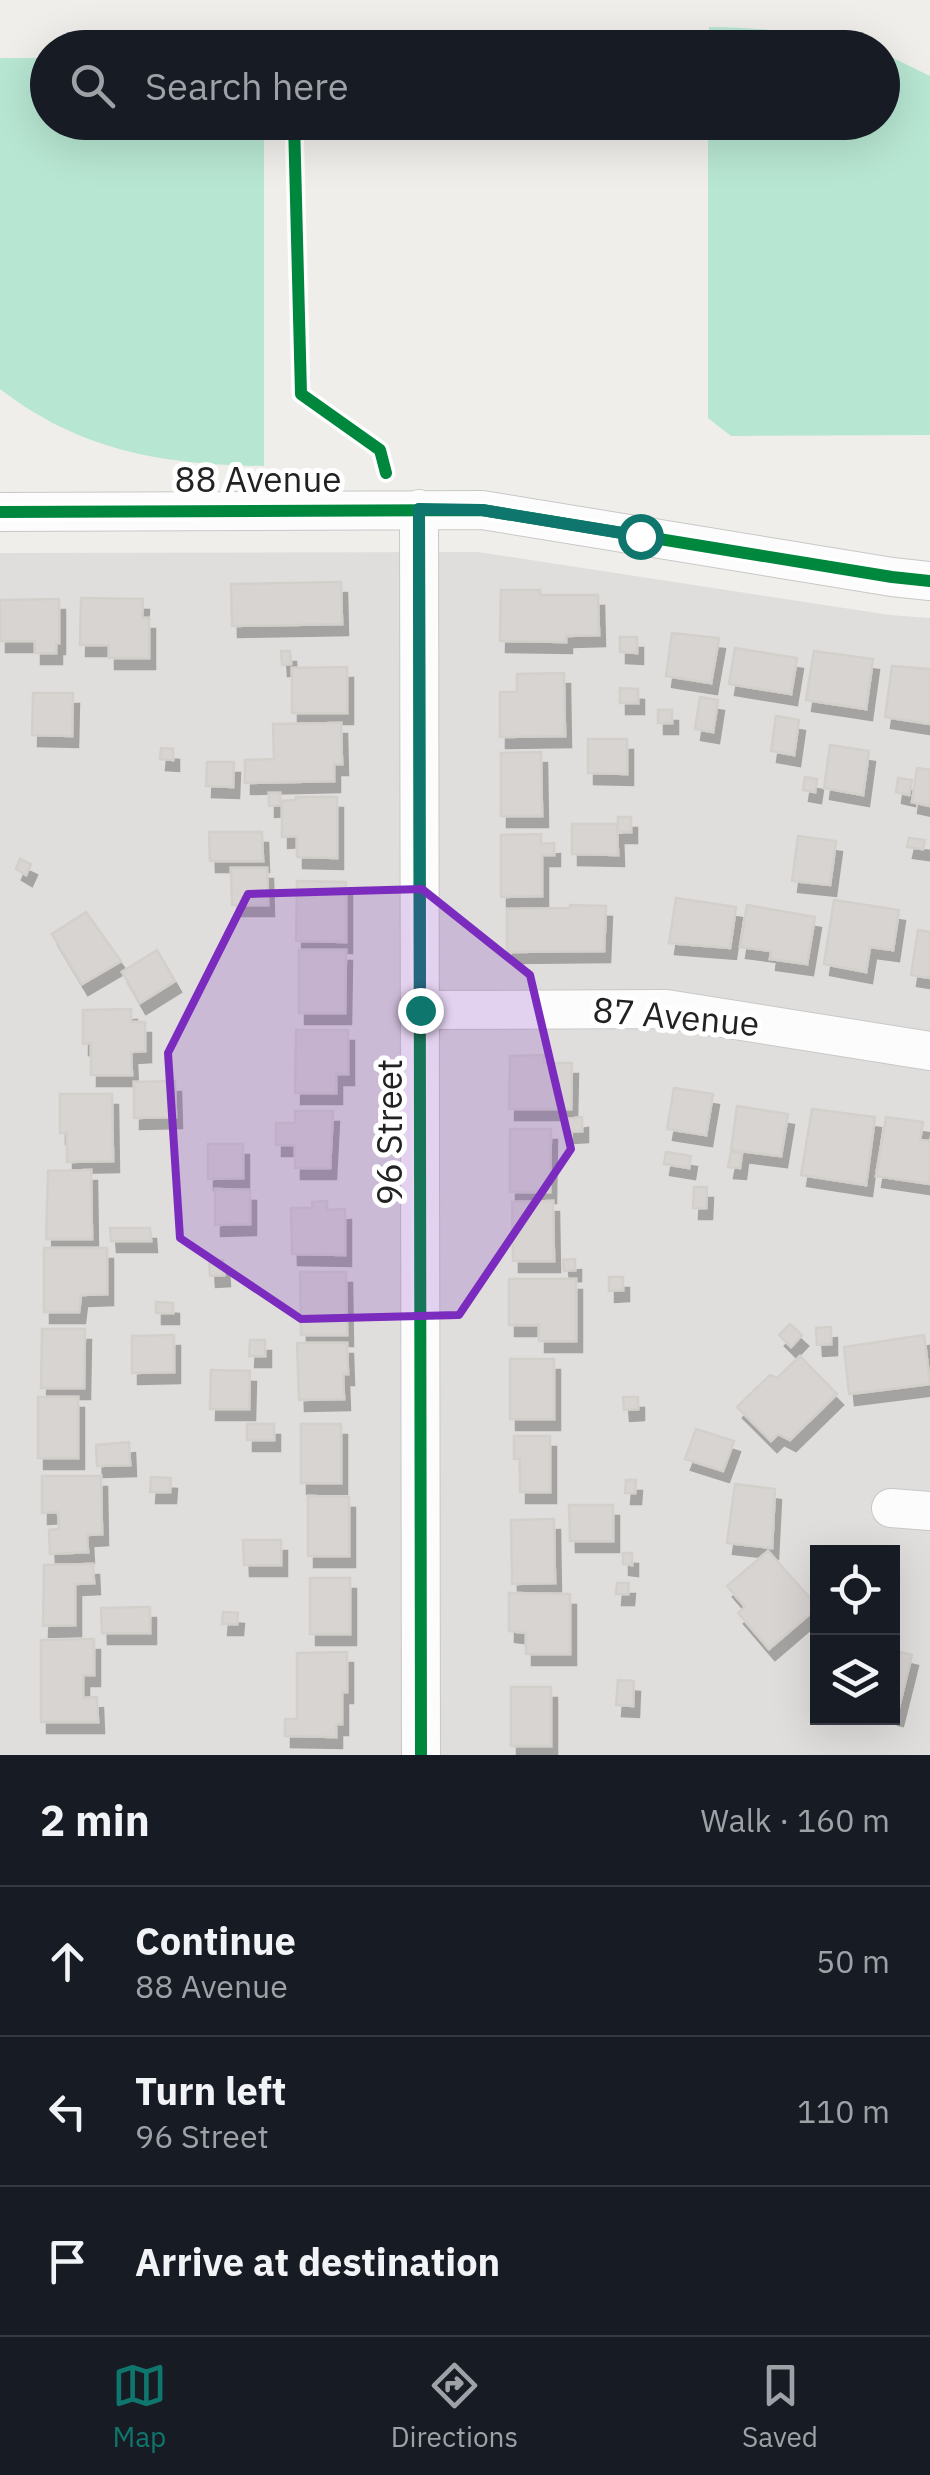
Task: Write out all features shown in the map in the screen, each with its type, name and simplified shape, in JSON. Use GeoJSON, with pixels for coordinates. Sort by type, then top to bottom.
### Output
{"type":"FeatureCollection","features":[{"type":"Feature","properties":{"kind":"street","name":"96 Street"},"geometry":{"type":"LineString","coordinates":[[419,509],[421,1755]]}},
{"type":"Feature","properties":{"kind":"street","name":"88 Avenue"},"geometry":{"type":"LineString","coordinates":[[0,512],[482,510],[930,581]]}},
{"type":"Feature","properties":{"kind":"street","name":"87 Avenue"},"geometry":{"type":"LineString","coordinates":[[420,1010],[666,1009],[930,1051]]}},
{"type":"Feature","properties":{"kind":"street"},"geometry":{"type":"LineString","coordinates":[[891,1508],[930,1511]]}},
{"type":"Feature","properties":{"kind":"highlighted area"},"geometry":{"type":"Polygon","coordinates":[[[422,889],[530,975],[571,1149],[459,1315],[301,1319],[180,1238],[168,1053],[248,894],[422,889]]]}},
{"type":"Feature","properties":{"kind":"shaded area"},"geometry":{"type":"Polygon","coordinates":[[[478,552],[930,618],[930,1755],[0,1755],[0,553],[478,552]]]}},
{"type":"Feature","properties":{"kind":"green space"},"geometry":{"type":"Polygon","coordinates":[[[709,27],[768,30],[709,30],[709,27]]]}},
{"type":"Feature","properties":{"kind":"green space"},"geometry":{"type":"Polygon","coordinates":[[[0,58],[30,58],[30,140],[264,140],[264,466],[192,462],[125,450],[61,427],[0,389],[0,58]]]}},
{"type":"Feature","properties":{"kind":"green space"},"geometry":{"type":"Polygon","coordinates":[[[900,61],[930,76],[930,435],[731,436],[708,418],[708,140],[900,140],[900,61]]]}},
{"type":"Feature","properties":{"kind":"building"},"geometry":{"type":"Polygon","coordinates":[[[341,582],[342,624],[232,626],[231,584],[341,582]]]}},
{"type":"Feature","properties":{"kind":"building"},"geometry":{"type":"Polygon","coordinates":[[[501,590],[598,595],[599,635],[566,636],[566,642],[500,641],[501,590]]]}},
{"type":"Feature","properties":{"kind":"building"},"geometry":{"type":"Polygon","coordinates":[[[81,598],[143,599],[142,618],[149,618],[149,658],[109,658],[109,645],[80,645],[81,598]]]}},
{"type":"Feature","properties":{"kind":"building"},"geometry":{"type":"Polygon","coordinates":[[[59,599],[56,653],[35,653],[35,641],[0,641],[0,600],[59,599]]]}},
{"type":"Feature","properties":{"kind":"building"},"geometry":{"type":"Polygon","coordinates":[[[672,633],[719,638],[711,683],[666,676],[672,633]]]}},
{"type":"Feature","properties":{"kind":"building"},"geometry":{"type":"Polygon","coordinates":[[[620,637],[637,637],[637,653],[620,652],[620,637]]]}},
{"type":"Feature","properties":{"kind":"building"},"geometry":{"type":"Polygon","coordinates":[[[735,648],[797,658],[791,694],[729,684],[735,648]]]}},
{"type":"Feature","properties":{"kind":"building"},"geometry":{"type":"Polygon","coordinates":[[[281,651],[290,651],[291,664],[282,665],[281,651]]]}},
{"type":"Feature","properties":{"kind":"building"},"geometry":{"type":"Polygon","coordinates":[[[814,651],[873,659],[866,709],[806,700],[814,651]]]}},
{"type":"Feature","properties":{"kind":"building"},"geometry":{"type":"Polygon","coordinates":[[[892,666],[930,669],[930,724],[885,717],[892,666]]]}},
{"type":"Feature","properties":{"kind":"building"},"geometry":{"type":"Polygon","coordinates":[[[347,667],[347,713],[292,713],[292,668],[347,667]]]}},
{"type":"Feature","properties":{"kind":"building"},"geometry":{"type":"Polygon","coordinates":[[[564,673],[565,736],[500,737],[500,692],[517,692],[517,674],[564,673]]]}},
{"type":"Feature","properties":{"kind":"building"},"geometry":{"type":"Polygon","coordinates":[[[620,688],[638,689],[638,703],[620,703],[620,688]]]}},
{"type":"Feature","properties":{"kind":"building"},"geometry":{"type":"Polygon","coordinates":[[[33,693],[73,693],[72,736],[32,735],[33,693]]]}},
{"type":"Feature","properties":{"kind":"building"},"geometry":{"type":"Polygon","coordinates":[[[700,697],[718,700],[713,732],[695,729],[700,697]]]}},
{"type":"Feature","properties":{"kind":"building"},"geometry":{"type":"Polygon","coordinates":[[[658,710],[672,710],[672,723],[658,723],[658,710]]]}},
{"type":"Feature","properties":{"kind":"building"},"geometry":{"type":"Polygon","coordinates":[[[776,716],[799,720],[794,755],[771,751],[776,716]]]}},
{"type":"Feature","properties":{"kind":"building"},"geometry":{"type":"Polygon","coordinates":[[[341,723],[342,764],[334,764],[334,781],[245,783],[245,760],[274,759],[273,724],[341,723]]]}},
{"type":"Feature","properties":{"kind":"building"},"geometry":{"type":"Polygon","coordinates":[[[588,739],[627,739],[627,774],[588,773],[588,739]]]}},
{"type":"Feature","properties":{"kind":"building"},"geometry":{"type":"Polygon","coordinates":[[[830,745],[869,751],[863,795],[824,788],[830,745]]]}},
{"type":"Feature","properties":{"kind":"building"},"geometry":{"type":"Polygon","coordinates":[[[161,748],[173,749],[173,760],[160,759],[161,748]]]}},
{"type":"Feature","properties":{"kind":"building"},"geometry":{"type":"Polygon","coordinates":[[[541,752],[542,816],[501,816],[501,753],[541,752]]]}},
{"type":"Feature","properties":{"kind":"building"},"geometry":{"type":"Polygon","coordinates":[[[207,762],[234,762],[233,787],[206,786],[207,762]]]}},
{"type":"Feature","properties":{"kind":"building"},"geometry":{"type":"Polygon","coordinates":[[[917,768],[930,770],[930,806],[912,802],[917,768]]]}},
{"type":"Feature","properties":{"kind":"building"},"geometry":{"type":"Polygon","coordinates":[[[805,777],[817,779],[815,792],[803,790],[805,777]]]}},
{"type":"Feature","properties":{"kind":"building"},"geometry":{"type":"Polygon","coordinates":[[[898,778],[912,780],[909,795],[896,792],[898,778]]]}},
{"type":"Feature","properties":{"kind":"building"},"geometry":{"type":"Polygon","coordinates":[[[269,793],[280,793],[281,805],[269,806],[269,793]]]}},
{"type":"Feature","properties":{"kind":"building"},"geometry":{"type":"Polygon","coordinates":[[[337,797],[337,858],[297,857],[297,836],[282,837],[282,801],[337,797]]]}},
{"type":"Feature","properties":{"kind":"building"},"geometry":{"type":"Polygon","coordinates":[[[618,817],[631,817],[631,832],[618,832],[618,817]]]}},
{"type":"Feature","properties":{"kind":"building"},"geometry":{"type":"Polygon","coordinates":[[[572,824],[617,824],[618,855],[572,854],[572,824]]]}},
{"type":"Feature","properties":{"kind":"building"},"geometry":{"type":"Polygon","coordinates":[[[209,832],[262,832],[263,861],[210,861],[209,832]]]}},
{"type":"Feature","properties":{"kind":"building"},"geometry":{"type":"Polygon","coordinates":[[[541,834],[541,844],[554,843],[554,855],[542,855],[542,896],[501,897],[501,835],[541,834]]]}},
{"type":"Feature","properties":{"kind":"building"},"geometry":{"type":"Polygon","coordinates":[[[798,836],[836,841],[830,885],[792,881],[798,836]]]}},
{"type":"Feature","properties":{"kind":"building"},"geometry":{"type":"Polygon","coordinates":[[[909,838],[925,840],[923,849],[907,847],[909,838]]]}},
{"type":"Feature","properties":{"kind":"building"},"geometry":{"type":"Polygon","coordinates":[[[20,859],[31,864],[26,875],[16,869],[20,859]]]}},
{"type":"Feature","properties":{"kind":"building"},"geometry":{"type":"Polygon","coordinates":[[[231,868],[267,868],[268,905],[232,905],[231,868]]]}},
{"type":"Feature","properties":{"kind":"building"},"geometry":{"type":"Polygon","coordinates":[[[297,881],[346,882],[346,942],[296,941],[297,881]]]}},
{"type":"Feature","properties":{"kind":"building"},"geometry":{"type":"Polygon","coordinates":[[[676,898],[736,907],[730,948],[669,943],[676,898]]]}},
{"type":"Feature","properties":{"kind":"building"},"geometry":{"type":"Polygon","coordinates":[[[834,900],[899,910],[893,950],[870,947],[866,972],[824,964],[834,900]]]}},
{"type":"Feature","properties":{"kind":"building"},"geometry":{"type":"Polygon","coordinates":[[[747,905],[815,917],[807,964],[770,959],[771,951],[740,947],[747,905]]]}},
{"type":"Feature","properties":{"kind":"building"},"geometry":{"type":"Polygon","coordinates":[[[606,906],[604,951],[507,952],[507,909],[606,906]]]}},
{"type":"Feature","properties":{"kind":"building"},"geometry":{"type":"Polygon","coordinates":[[[86,912],[121,961],[82,984],[52,934],[86,912]]]}},
{"type":"Feature","properties":{"kind":"building"},"geometry":{"type":"Polygon","coordinates":[[[918,930],[930,932],[930,978],[911,975],[918,930]]]}},
{"type":"Feature","properties":{"kind":"building"},"geometry":{"type":"Polygon","coordinates":[[[157,950],[175,981],[140,1003],[122,972],[157,950]]]}},
{"type":"Feature","properties":{"kind":"building"},"geometry":{"type":"Polygon","coordinates":[[[299,950],[346,950],[345,1013],[299,1013],[299,950]]]}},
{"type":"Feature","properties":{"kind":"building"},"geometry":{"type":"Polygon","coordinates":[[[131,1009],[131,1022],[145,1022],[145,1051],[131,1052],[132,1075],[91,1075],[91,1043],[83,1044],[83,1010],[131,1009]]]}},
{"type":"Feature","properties":{"kind":"building"},"geometry":{"type":"Polygon","coordinates":[[[296,1030],[348,1030],[348,1074],[336,1074],[336,1093],[295,1093],[296,1030]]]}},
{"type":"Feature","properties":{"kind":"building"},"geometry":{"type":"Polygon","coordinates":[[[544,1055],[544,1063],[572,1063],[571,1109],[509,1109],[510,1056],[544,1055]]]}},
{"type":"Feature","properties":{"kind":"building"},"geometry":{"type":"Polygon","coordinates":[[[175,1081],[176,1117],[134,1118],[134,1082],[175,1081]]]}},
{"type":"Feature","properties":{"kind":"building"},"geometry":{"type":"Polygon","coordinates":[[[674,1088],[713,1094],[706,1135],[667,1129],[674,1088]]]}},
{"type":"Feature","properties":{"kind":"building"},"geometry":{"type":"Polygon","coordinates":[[[60,1094],[112,1094],[113,1161],[67,1162],[67,1133],[60,1133],[60,1094]]]}},
{"type":"Feature","properties":{"kind":"building"},"geometry":{"type":"Polygon","coordinates":[[[737,1106],[788,1114],[781,1156],[731,1150],[737,1106]]]}},
{"type":"Feature","properties":{"kind":"building"},"geometry":{"type":"Polygon","coordinates":[[[812,1109],[875,1117],[866,1185],[801,1175],[812,1109]]]}},
{"type":"Feature","properties":{"kind":"building"},"geometry":{"type":"Polygon","coordinates":[[[295,1111],[333,1111],[330,1168],[295,1168],[295,1145],[276,1145],[276,1123],[295,1123],[295,1111]]]}},
{"type":"Feature","properties":{"kind":"building"},"geometry":{"type":"Polygon","coordinates":[[[582,1117],[582,1131],[568,1132],[568,1119],[582,1117]]]}},
{"type":"Feature","properties":{"kind":"building"},"geometry":{"type":"Polygon","coordinates":[[[886,1117],[923,1122],[920,1140],[930,1141],[930,1184],[876,1176],[886,1117]]]}},
{"type":"Feature","properties":{"kind":"building"},"geometry":{"type":"Polygon","coordinates":[[[510,1129],[551,1129],[550,1192],[510,1192],[510,1129]]]}},
{"type":"Feature","properties":{"kind":"building"},"geometry":{"type":"Polygon","coordinates":[[[208,1144],[243,1144],[243,1178],[208,1179],[208,1144]]]}},
{"type":"Feature","properties":{"kind":"building"},"geometry":{"type":"Polygon","coordinates":[[[666,1152],[691,1156],[689,1168],[664,1164],[666,1152]]]}},
{"type":"Feature","properties":{"kind":"building"},"geometry":{"type":"Polygon","coordinates":[[[731,1152],[742,1153],[740,1168],[728,1167],[731,1152]]]}},
{"type":"Feature","properties":{"kind":"building"},"geometry":{"type":"Polygon","coordinates":[[[91,1170],[92,1239],[46,1239],[48,1171],[91,1170]]]}},
{"type":"Feature","properties":{"kind":"building"},"geometry":{"type":"Polygon","coordinates":[[[694,1187],[707,1187],[706,1208],[693,1208],[694,1187]]]}},
{"type":"Feature","properties":{"kind":"building"},"geometry":{"type":"Polygon","coordinates":[[[215,1189],[250,1190],[250,1224],[215,1225],[215,1189]]]}},
{"type":"Feature","properties":{"kind":"building"},"geometry":{"type":"Polygon","coordinates":[[[327,1201],[327,1210],[345,1209],[345,1255],[292,1254],[291,1208],[313,1208],[312,1202],[327,1201]]]}},
{"type":"Feature","properties":{"kind":"building"},"geometry":{"type":"Polygon","coordinates":[[[553,1201],[554,1261],[513,1261],[512,1202],[553,1201]]]}},
{"type":"Feature","properties":{"kind":"building"},"geometry":{"type":"Polygon","coordinates":[[[110,1228],[150,1228],[151,1241],[111,1241],[110,1228]]]}},
{"type":"Feature","properties":{"kind":"building"},"geometry":{"type":"Polygon","coordinates":[[[44,1248],[107,1248],[107,1294],[81,1295],[79,1312],[44,1312],[44,1248]]]}},
{"type":"Feature","properties":{"kind":"building"},"geometry":{"type":"Polygon","coordinates":[[[575,1259],[575,1270],[564,1271],[563,1260],[575,1259]]]}},
{"type":"Feature","properties":{"kind":"building"},"geometry":{"type":"Polygon","coordinates":[[[223,1260],[224,1275],[210,1276],[209,1261],[223,1260]]]}},
{"type":"Feature","properties":{"kind":"building"},"geometry":{"type":"Polygon","coordinates":[[[300,1272],[346,1272],[347,1335],[301,1335],[300,1272]]]}},
{"type":"Feature","properties":{"kind":"building"},"geometry":{"type":"Polygon","coordinates":[[[609,1277],[623,1277],[623,1290],[609,1291],[609,1277]]]}},
{"type":"Feature","properties":{"kind":"building"},"geometry":{"type":"Polygon","coordinates":[[[509,1279],[576,1279],[576,1341],[539,1341],[539,1325],[509,1325],[509,1279]]]}},
{"type":"Feature","properties":{"kind":"building"},"geometry":{"type":"Polygon","coordinates":[[[156,1302],[173,1303],[173,1313],[156,1313],[156,1302]]]}},
{"type":"Feature","properties":{"kind":"building"},"geometry":{"type":"Polygon","coordinates":[[[790,1324],[802,1335],[791,1347],[779,1335],[790,1324]]]}},
{"type":"Feature","properties":{"kind":"building"},"geometry":{"type":"Polygon","coordinates":[[[831,1327],[831,1344],[817,1345],[816,1328],[831,1327]]]}},
{"type":"Feature","properties":{"kind":"building"},"geometry":{"type":"Polygon","coordinates":[[[42,1329],[85,1329],[84,1388],[41,1388],[42,1329]]]}},
{"type":"Feature","properties":{"kind":"building"},"geometry":{"type":"Polygon","coordinates":[[[174,1335],[174,1372],[132,1373],[132,1336],[174,1335]]]}},
{"type":"Feature","properties":{"kind":"building"},"geometry":{"type":"Polygon","coordinates":[[[924,1335],[930,1384],[849,1394],[844,1347],[924,1335]]]}},
{"type":"Feature","properties":{"kind":"building"},"geometry":{"type":"Polygon","coordinates":[[[250,1340],[265,1340],[265,1356],[249,1356],[250,1340]]]}},
{"type":"Feature","properties":{"kind":"building"},"geometry":{"type":"Polygon","coordinates":[[[297,1343],[347,1343],[344,1399],[299,1400],[297,1343]]]}},
{"type":"Feature","properties":{"kind":"building"},"geometry":{"type":"Polygon","coordinates":[[[800,1356],[837,1394],[790,1440],[778,1434],[771,1441],[737,1407],[770,1375],[777,1378],[800,1356]]]}},
{"type":"Feature","properties":{"kind":"building"},"geometry":{"type":"Polygon","coordinates":[[[510,1359],[554,1359],[554,1419],[510,1419],[510,1359]]]}},
{"type":"Feature","properties":{"kind":"building"},"geometry":{"type":"Polygon","coordinates":[[[211,1370],[250,1371],[249,1409],[210,1409],[211,1370]]]}},
{"type":"Feature","properties":{"kind":"building"},"geometry":{"type":"Polygon","coordinates":[[[38,1397],[78,1397],[78,1458],[38,1458],[38,1397]]]}},
{"type":"Feature","properties":{"kind":"building"},"geometry":{"type":"Polygon","coordinates":[[[623,1397],[638,1397],[638,1409],[624,1410],[623,1397]]]}},
{"type":"Feature","properties":{"kind":"building"},"geometry":{"type":"Polygon","coordinates":[[[247,1424],[274,1424],[274,1440],[247,1440],[247,1424]]]}},
{"type":"Feature","properties":{"kind":"building"},"geometry":{"type":"Polygon","coordinates":[[[301,1424],[341,1424],[341,1483],[301,1483],[301,1424]]]}},
{"type":"Feature","properties":{"kind":"building"},"geometry":{"type":"Polygon","coordinates":[[[696,1429],[734,1441],[723,1471],[685,1459],[696,1429]]]}},
{"type":"Feature","properties":{"kind":"building"},"geometry":{"type":"Polygon","coordinates":[[[514,1436],[550,1436],[550,1492],[520,1492],[520,1459],[514,1459],[514,1436]]]}},
{"type":"Feature","properties":{"kind":"building"},"geometry":{"type":"Polygon","coordinates":[[[129,1442],[130,1465],[97,1466],[96,1445],[129,1442]]]}},
{"type":"Feature","properties":{"kind":"building"},"geometry":{"type":"Polygon","coordinates":[[[42,1476],[101,1476],[102,1534],[87,1535],[88,1552],[50,1554],[49,1530],[59,1529],[58,1512],[42,1513],[42,1476]]]}},
{"type":"Feature","properties":{"kind":"building"},"geometry":{"type":"Polygon","coordinates":[[[151,1477],[171,1478],[170,1492],[150,1492],[151,1477]]]}},
{"type":"Feature","properties":{"kind":"building"},"geometry":{"type":"Polygon","coordinates":[[[626,1480],[636,1480],[635,1493],[625,1493],[626,1480]]]}},
{"type":"Feature","properties":{"kind":"building"},"geometry":{"type":"Polygon","coordinates":[[[735,1484],[775,1489],[772,1548],[727,1543],[735,1484]]]}},
{"type":"Feature","properties":{"kind":"building"},"geometry":{"type":"Polygon","coordinates":[[[308,1496],[349,1497],[349,1556],[308,1556],[308,1496]]]}},
{"type":"Feature","properties":{"kind":"building"},"geometry":{"type":"Polygon","coordinates":[[[569,1505],[613,1505],[613,1541],[570,1541],[569,1505]]]}},
{"type":"Feature","properties":{"kind":"building"},"geometry":{"type":"Polygon","coordinates":[[[554,1519],[555,1583],[512,1584],[511,1520],[554,1519]]]}},
{"type":"Feature","properties":{"kind":"building"},"geometry":{"type":"Polygon","coordinates":[[[243,1540],[281,1540],[281,1565],[244,1565],[243,1540]]]}},
{"type":"Feature","properties":{"kind":"building"},"geometry":{"type":"Polygon","coordinates":[[[768,1551],[810,1598],[810,1614],[769,1649],[738,1613],[745,1607],[727,1586],[768,1551]]]}},
{"type":"Feature","properties":{"kind":"building"},"geometry":{"type":"Polygon","coordinates":[[[623,1553],[632,1553],[632,1565],[623,1564],[623,1553]]]}},
{"type":"Feature","properties":{"kind":"building"},"geometry":{"type":"Polygon","coordinates":[[[93,1564],[94,1583],[75,1584],[75,1625],[43,1626],[44,1565],[93,1564]]]}},
{"type":"Feature","properties":{"kind":"building"},"geometry":{"type":"Polygon","coordinates":[[[310,1578],[350,1578],[350,1634],[310,1634],[310,1578]]]}},
{"type":"Feature","properties":{"kind":"building"},"geometry":{"type":"Polygon","coordinates":[[[617,1583],[629,1583],[628,1594],[616,1594],[617,1583]]]}},
{"type":"Feature","properties":{"kind":"building"},"geometry":{"type":"Polygon","coordinates":[[[509,1593],[570,1594],[570,1654],[526,1654],[526,1633],[509,1631],[509,1593]]]}},
{"type":"Feature","properties":{"kind":"building"},"geometry":{"type":"Polygon","coordinates":[[[150,1607],[150,1633],[102,1633],[101,1608],[150,1607]]]}},
{"type":"Feature","properties":{"kind":"building"},"geometry":{"type":"Polygon","coordinates":[[[223,1612],[238,1613],[237,1624],[222,1624],[223,1612]]]}},
{"type":"Feature","properties":{"kind":"building"},"geometry":{"type":"Polygon","coordinates":[[[94,1639],[94,1675],[83,1675],[83,1698],[97,1697],[98,1722],[41,1722],[41,1640],[94,1639]]]}},
{"type":"Feature","properties":{"kind":"building"},"geometry":{"type":"Polygon","coordinates":[[[347,1652],[347,1692],[342,1692],[342,1724],[336,1724],[336,1737],[285,1736],[285,1719],[297,1719],[297,1653],[347,1652]]]}},
{"type":"Feature","properties":{"kind":"building"},"geometry":{"type":"Polygon","coordinates":[[[900,1652],[912,1655],[900,1703],[900,1652]]]}},
{"type":"Feature","properties":{"kind":"building"},"geometry":{"type":"Polygon","coordinates":[[[618,1680],[634,1681],[633,1706],[616,1705],[618,1680]]]}},
{"type":"Feature","properties":{"kind":"building"},"geometry":{"type":"Polygon","coordinates":[[[511,1687],[551,1687],[551,1746],[511,1746],[511,1687]]]}},
{"type":"Feature","properties":{"kind":"cycle path"},"geometry":{"type":"LineString","coordinates":[[294,140],[301,394],[380,450],[386,473]]}},
{"type":"Feature","properties":{"kind":"cycle path"},"geometry":{"type":"LineString","coordinates":[[419,509],[421,1755]]}},
{"type":"Feature","properties":{"kind":"cycle path"},"geometry":{"type":"LineString","coordinates":[[0,512],[482,510],[930,581]]}},
{"type":"Feature","properties":{"kind":"route"},"geometry":{"type":"LineString","coordinates":[[420,1010],[419,509],[482,510],[640,536]]}}]}
